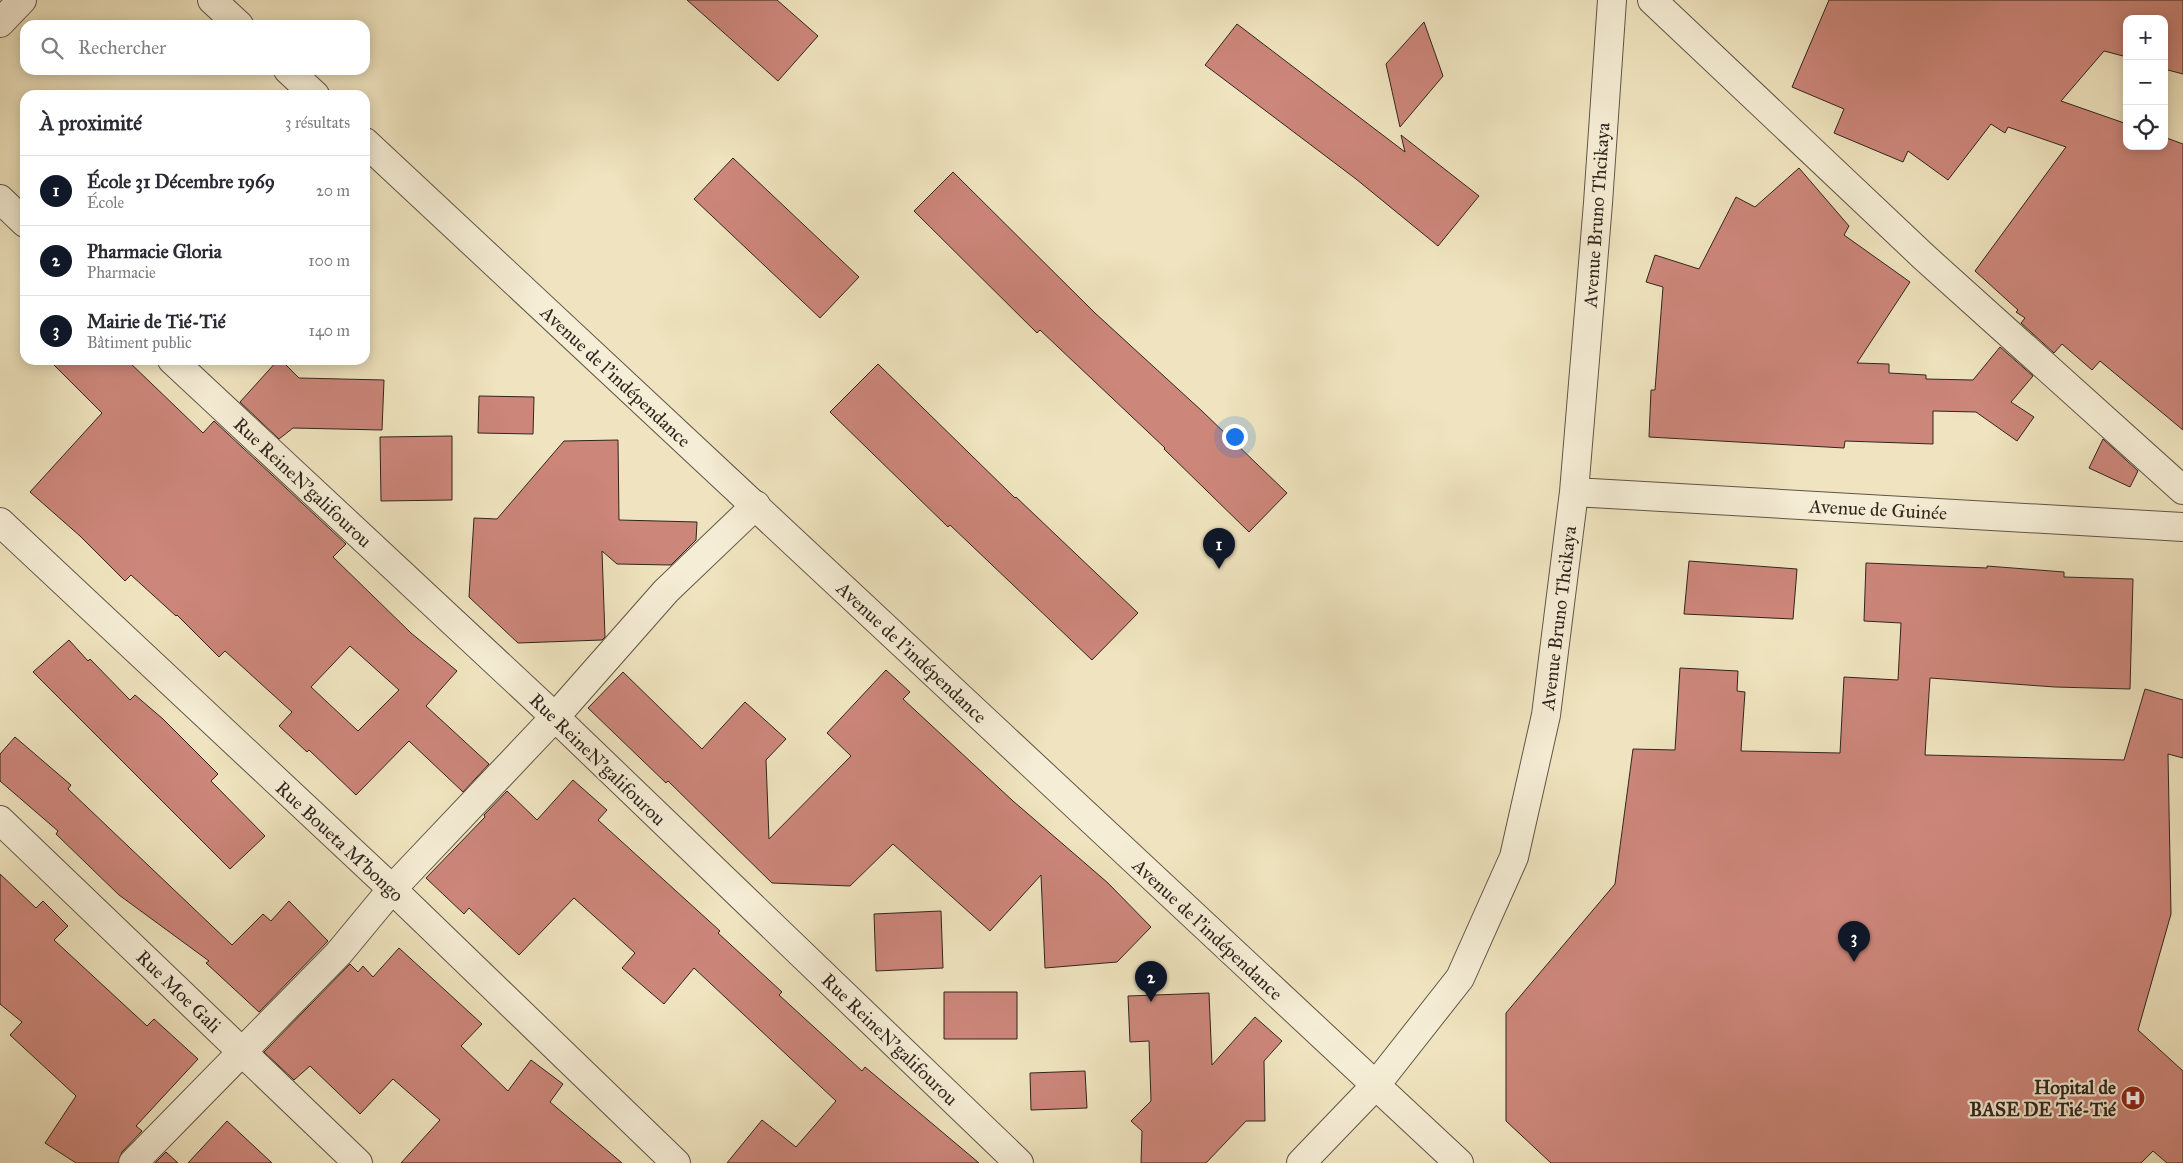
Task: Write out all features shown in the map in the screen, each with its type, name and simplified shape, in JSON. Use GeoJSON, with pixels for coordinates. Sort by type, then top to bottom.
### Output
{"type":"FeatureCollection","features":[{"type":"Feature","properties":{"kind":"street"},"geometry":{"type":"LineString","coordinates":[[0,23],[22,0]]}},
{"type":"Feature","properties":{"kind":"street"},"geometry":{"type":"LineString","coordinates":[[212,0],[234,20]]}},
{"type":"Feature","properties":{"kind":"street","name":"Avenue Bruno Thcikaya"},"geometry":{"type":"LineString","coordinates":[[1301,1163],[1375,1086],[1460,978],[1514,857],[1546,715],[1574,492],[1598,213],[1612,0]]}},
{"type":"Feature","properties":{"kind":"street"},"geometry":{"type":"LineString","coordinates":[[1652,0],[1924,258],[2183,490]]}},
{"type":"Feature","properties":{"kind":"street"},"geometry":{"type":"LineString","coordinates":[[293,75],[309,90]]}},
{"type":"Feature","properties":{"kind":"street","name":"Avenue de l'indépendance"},"geometry":{"type":"LineString","coordinates":[[370,147],[1459,1163]]}},
{"type":"Feature","properties":{"kind":"street"},"geometry":{"type":"LineString","coordinates":[[0,199],[20,218]]}},
{"type":"Feature","properties":{"kind":"street","name":"Rue ReineN'galifourou"},"geometry":{"type":"LineString","coordinates":[[177,365],[555,717],[1020,1163]]}},
{"type":"Feature","properties":{"kind":"street","name":"Avenue de Guinée"},"geometry":{"type":"LineString","coordinates":[[1574,492],[2183,527]]}},
{"type":"Feature","properties":{"kind":"street"},"geometry":{"type":"LineString","coordinates":[[133,1163],[340,953],[392,889],[555,717],[666,591],[756,505]]}},
{"type":"Feature","properties":{"kind":"street","name":"Rue Boueta M'bongo"},"geometry":{"type":"LineString","coordinates":[[0,522],[392,889],[676,1163]]}},
{"type":"Feature","properties":{"kind":"street","name":"Rue Moe Gali"},"geometry":{"type":"LineString","coordinates":[[0,820],[358,1163]]}},
{"type":"Feature","properties":{"kind":"building"},"geometry":{"type":"Polygon","coordinates":[[[687,0],[777,0],[818,36],[778,81],[687,0]]]}},
{"type":"Feature","properties":{"kind":"building"},"geometry":{"type":"Polygon","coordinates":[[[1829,0],[2183,0],[2183,74],[2168,70],[2168,15],[2123,15],[2123,56],[2104,51],[2061,101],[2123,123],[2123,150],[2168,150],[2168,138],[2183,144],[2183,430],[2100,361],[2092,370],[2062,344],[2054,353],[2021,323],[2025,318],[2016,312],[2018,310],[1975,271],[2066,147],[2008,127],[2005,133],[1991,124],[1948,180],[1908,151],[1903,162],[1834,133],[1844,109],[1792,87],[1829,0]]]}},
{"type":"Feature","properties":{"kind":"building"},"geometry":{"type":"Polygon","coordinates":[[[1424,22],[1443,76],[1400,127],[1386,64],[1424,22]]]}},
{"type":"Feature","properties":{"kind":"building"},"geometry":{"type":"Polygon","coordinates":[[[1237,24],[1405,152],[1401,135],[1479,196],[1438,246],[1356,179],[1205,65],[1237,24]]]}},
{"type":"Feature","properties":{"kind":"building"},"geometry":{"type":"Polygon","coordinates":[[[733,158],[859,277],[820,318],[694,199],[733,158]]]}},
{"type":"Feature","properties":{"kind":"building"},"geometry":{"type":"Polygon","coordinates":[[[1799,168],[1849,226],[1844,235],[1910,282],[1857,363],[1889,364],[1889,373],[1926,375],[1926,379],[1973,380],[2000,347],[2033,376],[2011,402],[2034,417],[2017,441],[1976,412],[1933,411],[1933,444],[1845,441],[1844,448],[1649,437],[1651,390],[1655,390],[1663,287],[1646,282],[1655,255],[1699,269],[1736,197],[1755,207],[1799,168]]]}},
{"type":"Feature","properties":{"kind":"building"},"geometry":{"type":"Polygon","coordinates":[[[953,172],[1095,313],[1202,411],[1287,493],[1249,532],[1165,448],[1040,330],[1037,333],[914,211],[953,172]]]}},
{"type":"Feature","properties":{"kind":"building"},"geometry":{"type":"Polygon","coordinates":[[[878,364],[1015,498],[1138,613],[1092,660],[950,525],[948,527],[830,412],[878,364]]]}},
{"type":"Feature","properties":{"kind":"building"},"geometry":{"type":"Polygon","coordinates":[[[54,365],[132,365],[203,433],[214,421],[346,544],[333,557],[411,633],[457,671],[426,706],[489,764],[463,792],[409,741],[356,795],[309,750],[307,752],[279,726],[292,712],[225,651],[219,657],[177,615],[131,575],[125,581],[80,536],[30,492],[102,413],[54,365]],[[350,646],[311,687],[358,731],[399,690],[350,646]]]}},
{"type":"Feature","properties":{"kind":"building"},"geometry":{"type":"Polygon","coordinates":[[[273,365],[286,365],[299,378],[384,380],[382,430],[293,428],[279,439],[240,402],[273,365]]]}},
{"type":"Feature","properties":{"kind":"building"},"geometry":{"type":"Polygon","coordinates":[[[479,396],[534,397],[533,434],[478,433],[479,396]]]}},
{"type":"Feature","properties":{"kind":"building"},"geometry":{"type":"Polygon","coordinates":[[[452,436],[452,500],[381,501],[380,437],[452,436]]]}},
{"type":"Feature","properties":{"kind":"building"},"geometry":{"type":"Polygon","coordinates":[[[2103,439],[2138,471],[2130,487],[2089,468],[2103,439]]]}},
{"type":"Feature","properties":{"kind":"building"},"geometry":{"type":"Polygon","coordinates":[[[618,440],[619,520],[697,522],[696,540],[671,565],[617,564],[602,551],[605,637],[602,640],[518,643],[469,597],[474,518],[497,519],[564,441],[618,440]]]}},
{"type":"Feature","properties":{"kind":"building"},"geometry":{"type":"Polygon","coordinates":[[[1689,561],[1797,569],[1793,619],[1684,614],[1689,561]]]}},
{"type":"Feature","properties":{"kind":"building"},"geometry":{"type":"Polygon","coordinates":[[[1866,563],[1987,568],[1987,566],[2064,572],[2064,577],[2133,579],[2130,689],[2055,687],[1930,678],[1925,755],[2124,760],[2145,689],[2183,700],[2183,758],[2168,754],[2171,914],[2138,1030],[2183,1071],[2183,1163],[2167,1163],[2153,1151],[2141,1163],[1551,1163],[1506,1121],[1506,1013],[1615,884],[1633,749],[1675,750],[1680,668],[1738,671],[1737,691],[1745,692],[1741,751],[1840,753],[1844,677],[1898,680],[1901,623],[1864,621],[1866,563]]]}},
{"type":"Feature","properties":{"kind":"building"},"geometry":{"type":"Polygon","coordinates":[[[69,640],[88,661],[90,659],[130,700],[135,695],[163,719],[218,774],[211,781],[265,836],[230,869],[33,672],[69,640]]]}},
{"type":"Feature","properties":{"kind":"building"},"geometry":{"type":"Polygon","coordinates":[[[886,670],[910,692],[903,699],[1013,801],[1108,883],[1151,927],[1117,962],[1045,968],[1041,875],[990,931],[893,844],[850,886],[772,883],[668,781],[666,783],[588,708],[623,672],[702,749],[745,702],[786,739],[766,760],[769,839],[851,756],[827,733],[886,670]]]}},
{"type":"Feature","properties":{"kind":"building"},"geometry":{"type":"Polygon","coordinates":[[[15,737],[71,785],[68,789],[232,945],[263,914],[271,921],[289,901],[328,941],[259,1012],[206,963],[209,961],[119,895],[56,834],[58,831],[0,781],[0,754],[15,737]]]}},
{"type":"Feature","properties":{"kind":"building"},"geometry":{"type":"Polygon","coordinates":[[[573,780],[607,810],[598,820],[720,931],[718,933],[782,992],[779,995],[862,1071],[865,1067],[979,1163],[727,1163],[762,1120],[796,1147],[836,1101],[694,968],[664,1004],[622,968],[635,953],[574,898],[519,955],[469,908],[464,914],[426,878],[485,817],[484,815],[507,791],[537,820],[573,780]]]}},
{"type":"Feature","properties":{"kind":"building"},"geometry":{"type":"Polygon","coordinates":[[[0,874],[36,908],[43,901],[68,926],[54,940],[147,1026],[154,1019],[198,1059],[136,1126],[142,1131],[122,1152],[118,1163],[76,1163],[45,1143],[76,1096],[10,1035],[22,1022],[0,1004],[0,874]]]}},
{"type":"Feature","properties":{"kind":"building"},"geometry":{"type":"Polygon","coordinates":[[[941,911],[943,968],[876,971],[874,914],[941,911]]]}},
{"type":"Feature","properties":{"kind":"building"},"geometry":{"type":"Polygon","coordinates":[[[399,948],[482,1024],[461,1046],[508,1091],[531,1060],[563,1084],[550,1102],[622,1163],[401,1163],[440,1120],[393,1079],[360,1114],[310,1066],[294,1080],[264,1052],[350,964],[358,972],[363,966],[373,977],[399,948]]]}},
{"type":"Feature","properties":{"kind":"building"},"geometry":{"type":"Polygon","coordinates":[[[944,992],[1017,992],[1017,1039],[944,1039],[944,992]]]}},
{"type":"Feature","properties":{"kind":"building"},"geometry":{"type":"Polygon","coordinates":[[[1209,993],[1212,1065],[1255,1017],[1282,1041],[1264,1061],[1265,1121],[1246,1121],[1206,1163],[1141,1163],[1142,1131],[1131,1121],[1151,1101],[1149,1041],[1130,1042],[1128,996],[1209,993]]]}},
{"type":"Feature","properties":{"kind":"building"},"geometry":{"type":"Polygon","coordinates":[[[1085,1071],[1087,1108],[1031,1110],[1030,1073],[1085,1071]]]}},
{"type":"Feature","properties":{"kind":"building"},"geometry":{"type":"Polygon","coordinates":[[[227,1121],[272,1163],[188,1163],[227,1121]]]}},
{"type":"Feature","properties":{"kind":"building"},"geometry":{"type":"Polygon","coordinates":[[[166,1152],[178,1163],[155,1163],[166,1152]]]}},
{"type":"Feature","properties":{"kind":"place","name":"École 31 Décembre 1969"},"geometry":{"type":"Point","coordinates":[1219,569]}},
{"type":"Feature","properties":{"kind":"place","name":"Mairie de Tié-Tié"},"geometry":{"type":"Point","coordinates":[1854,962]}},
{"type":"Feature","properties":{"kind":"place","name":"Pharmacie Gloria"},"geometry":{"type":"Point","coordinates":[1151,1002]}},
{"type":"Feature","properties":{"kind":"place","name":"Hopital de BASE DE Tié-Tié"},"geometry":{"type":"Point","coordinates":[2133,1098]}}]}
